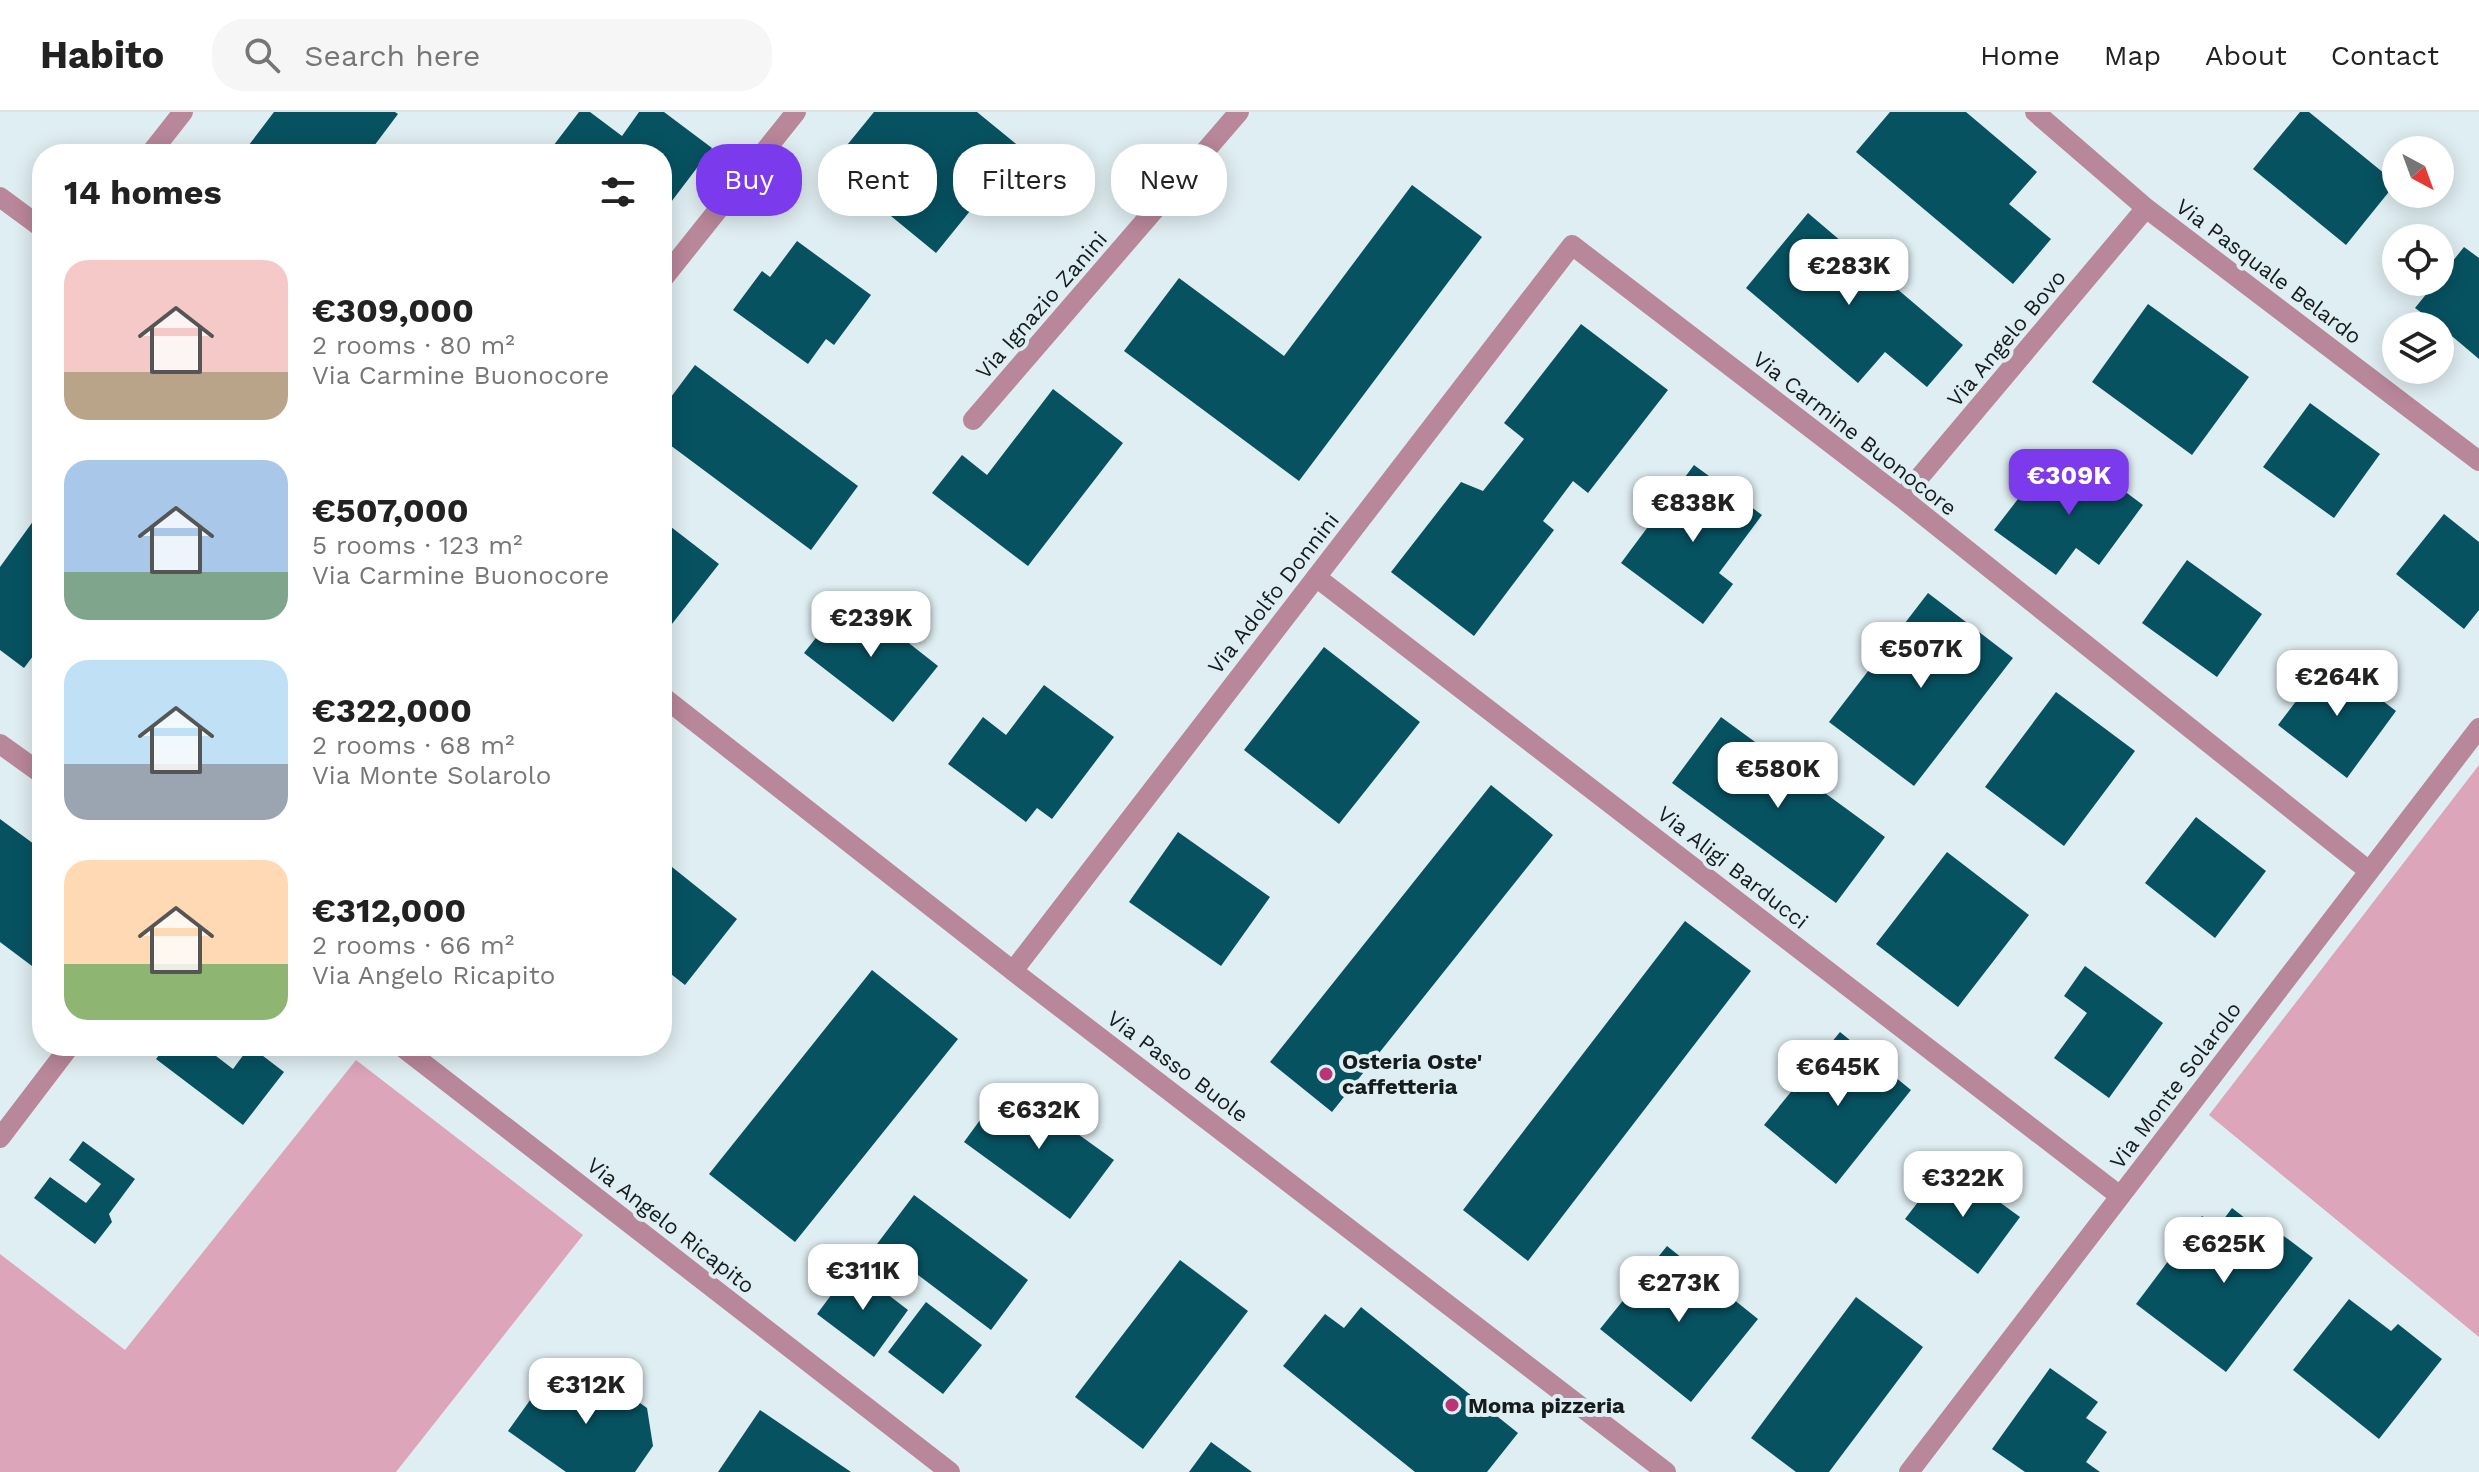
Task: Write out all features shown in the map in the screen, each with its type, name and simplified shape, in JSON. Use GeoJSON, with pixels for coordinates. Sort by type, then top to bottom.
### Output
{"type":"FeatureCollection","features":[{"type":"Feature","properties":{"kind":"street"},"geometry":{"type":"LineString","coordinates":[[158,144],[183,112]]}},
{"type":"Feature","properties":{"kind":"street"},"geometry":{"type":"LineString","coordinates":[[672,267],[796,112]]}},
{"type":"Feature","properties":{"kind":"street","name":"Via Ignazio Zanini"},"geometry":{"type":"LineString","coordinates":[[973,420],[1239,112]]}},
{"type":"Feature","properties":{"kind":"street","name":"Via Pasquale Belardo"},"geometry":{"type":"LineString","coordinates":[[2035,112],[2146,208],[2479,461]]}},
{"type":"Feature","properties":{"kind":"street"},"geometry":{"type":"LineString","coordinates":[[0,197],[32,221]]}},
{"type":"Feature","properties":{"kind":"street","name":"Via Angelo Bovo"},"geometry":{"type":"LineString","coordinates":[[1902,498],[2146,208]]}},
{"type":"Feature","properties":{"kind":"street","name":"Via Carmine Buonocore"},"geometry":{"type":"LineString","coordinates":[[1572,245],[1902,498],[2369,871]]}},
{"type":"Feature","properties":{"kind":"street","name":"Via Adolfo Donnini"},"geometry":{"type":"LineString","coordinates":[[1013,971],[1572,245]]}},
{"type":"Feature","properties":{"kind":"street","name":"Via Aligi Barducci"},"geometry":{"type":"LineString","coordinates":[[1316,577],[2120,1196]]}},
{"type":"Feature","properties":{"kind":"street","name":"Via Passo Buole"},"geometry":{"type":"LineString","coordinates":[[672,704],[1013,971],[1666,1472]]}},
{"type":"Feature","properties":{"kind":"street","name":"Via Monte Solarolo"},"geometry":{"type":"LineString","coordinates":[[1909,1472],[2479,728]]}},
{"type":"Feature","properties":{"kind":"street"},"geometry":{"type":"LineString","coordinates":[[0,744],[32,767]]}},
{"type":"Feature","properties":{"kind":"street"},"geometry":{"type":"LineString","coordinates":[[0,1138],[62,1056]]}},
{"type":"Feature","properties":{"kind":"street","name":"Via Angelo Ricapito"},"geometry":{"type":"LineString","coordinates":[[414,1056],[950,1472]]}},
{"type":"Feature","properties":{"kind":"shaded area"},"geometry":{"type":"Polygon","coordinates":[[[2479,765],[2479,1337],[2209,1115],[2479,765]]]}},
{"type":"Feature","properties":{"kind":"shaded area"},"geometry":{"type":"Polygon","coordinates":[[[356,1060],[583,1235],[396,1472],[0,1472],[0,1254],[125,1350],[356,1060]]]}},
{"type":"Feature","properties":{"kind":"building"},"geometry":{"type":"Polygon","coordinates":[[[274,112],[398,114],[376,144],[250,144],[274,112]]]}},
{"type":"Feature","properties":{"kind":"building"},"geometry":{"type":"Polygon","coordinates":[[[579,112],[590,112],[622,136],[639,112],[664,112],[707,144],[696,144],[696,169],[672,201],[672,144],[555,144],[579,112]]]}},
{"type":"Feature","properties":{"kind":"building"},"geometry":{"type":"Polygon","coordinates":[[[874,112],[977,112],[1016,144],[953,144],[953,216],[966,216],[936,253],[891,216],[937,216],[937,144],[848,144],[874,112]]]}},
{"type":"Feature","properties":{"kind":"building"},"geometry":{"type":"Polygon","coordinates":[[[1890,112],[1966,112],[2037,172],[2009,204],[2051,239],[2013,284],[1856,152],[1890,112]]]}},
{"type":"Feature","properties":{"kind":"building"},"geometry":{"type":"Polygon","coordinates":[[[2300,112],[2309,112],[2382,172],[2382,200],[2346,245],[2253,169],[2300,112]]]}},
{"type":"Feature","properties":{"kind":"building"},"geometry":{"type":"Polygon","coordinates":[[[1412,185],[1482,237],[1299,481],[1124,351],[1179,278],[1284,356],[1412,185]]]}},
{"type":"Feature","properties":{"kind":"building"},"geometry":{"type":"Polygon","coordinates":[[[1808,213],[1963,345],[1927,387],[1885,352],[1858,383],[1746,288],[1808,213]]]}},
{"type":"Feature","properties":{"kind":"building"},"geometry":{"type":"Polygon","coordinates":[[[797,241],[871,295],[834,345],[826,339],[808,364],[733,310],[762,271],[770,277],[797,241]]]}},
{"type":"Feature","properties":{"kind":"building"},"geometry":{"type":"Polygon","coordinates":[[[2464,247],[2479,258],[2479,359],[2454,338],[2454,312],[2421,312],[2415,308],[2425,296],[2454,296],[2454,260],[2464,247]]]}},
{"type":"Feature","properties":{"kind":"building"},"geometry":{"type":"Polygon","coordinates":[[[2148,304],[2249,377],[2192,455],[2092,382],[2148,304]]]}},
{"type":"Feature","properties":{"kind":"building"},"geometry":{"type":"Polygon","coordinates":[[[1581,324],[1668,390],[1588,493],[1573,481],[1543,521],[1554,530],[1474,636],[1391,572],[1461,482],[1483,491],[1524,439],[1504,423],[1581,324]]]}},
{"type":"Feature","properties":{"kind":"building"},"geometry":{"type":"Polygon","coordinates":[[[695,365],[858,486],[811,550],[672,446],[672,396],[695,365]]]}},
{"type":"Feature","properties":{"kind":"building"},"geometry":{"type":"Polygon","coordinates":[[[1053,389],[1123,443],[1028,566],[932,493],[962,455],[987,475],[1053,389]]]}},
{"type":"Feature","properties":{"kind":"building"},"geometry":{"type":"Polygon","coordinates":[[[2310,403],[2380,454],[2334,518],[2263,467],[2310,403]]]}},
{"type":"Feature","properties":{"kind":"building"},"geometry":{"type":"Polygon","coordinates":[[[2076,455],[2143,505],[2099,565],[2076,548],[2056,575],[1994,530],[2035,477],[2050,488],[2076,455]]]}},
{"type":"Feature","properties":{"kind":"building"},"geometry":{"type":"Polygon","coordinates":[[[1694,465],[1762,515],[1719,573],[1733,584],[1703,624],[1621,563],[1694,465]]]}},
{"type":"Feature","properties":{"kind":"building"},"geometry":{"type":"Polygon","coordinates":[[[2444,514],[2479,542],[2479,610],[2464,629],[2396,574],[2444,514]]]}},
{"type":"Feature","properties":{"kind":"building"},"geometry":{"type":"Polygon","coordinates":[[[32,523],[32,657],[24,668],[0,650],[0,567],[32,523]]]}},
{"type":"Feature","properties":{"kind":"building"},"geometry":{"type":"Polygon","coordinates":[[[672,528],[719,564],[672,624],[672,528]]]}},
{"type":"Feature","properties":{"kind":"building"},"geometry":{"type":"Polygon","coordinates":[[[2187,560],[2262,614],[2217,677],[2142,623],[2187,560]]]}},
{"type":"Feature","properties":{"kind":"building"},"geometry":{"type":"Polygon","coordinates":[[[1928,593],[2013,658],[1914,786],[1829,722],[1928,593]]]}},
{"type":"Feature","properties":{"kind":"building"},"geometry":{"type":"Polygon","coordinates":[[[849,596],[938,666],[893,722],[804,653],[849,596]]]}},
{"type":"Feature","properties":{"kind":"building"},"geometry":{"type":"Polygon","coordinates":[[[1324,647],[1420,722],[1339,824],[1244,750],[1324,647]]]}},
{"type":"Feature","properties":{"kind":"building"},"geometry":{"type":"Polygon","coordinates":[[[2328,659],[2396,711],[2347,778],[2278,725],[2328,659]]]}},
{"type":"Feature","properties":{"kind":"building"},"geometry":{"type":"Polygon","coordinates":[[[1044,685],[1114,737],[1052,819],[1037,808],[1026,822],[948,764],[983,717],[1006,735],[1044,685]]]}},
{"type":"Feature","properties":{"kind":"building"},"geometry":{"type":"Polygon","coordinates":[[[2056,692],[2135,751],[2064,846],[1985,787],[2056,692]]]}},
{"type":"Feature","properties":{"kind":"building"},"geometry":{"type":"Polygon","coordinates":[[[1721,717],[1885,837],[1836,903],[1672,783],[1721,717]]]}},
{"type":"Feature","properties":{"kind":"building"},"geometry":{"type":"Polygon","coordinates":[[[1491,785],[1553,835],[1332,1112],[1270,1062],[1491,785]]]}},
{"type":"Feature","properties":{"kind":"building"},"geometry":{"type":"Polygon","coordinates":[[[2196,817],[2266,871],[2215,938],[2145,883],[2196,817]]]}},
{"type":"Feature","properties":{"kind":"building"},"geometry":{"type":"Polygon","coordinates":[[[0,819],[32,843],[32,966],[0,942],[0,819]]]}},
{"type":"Feature","properties":{"kind":"building"},"geometry":{"type":"Polygon","coordinates":[[[1178,832],[1270,897],[1221,966],[1129,902],[1178,832]]]}},
{"type":"Feature","properties":{"kind":"building"},"geometry":{"type":"Polygon","coordinates":[[[1947,852],[2029,915],[1958,1007],[1876,944],[1947,852]]]}},
{"type":"Feature","properties":{"kind":"building"},"geometry":{"type":"Polygon","coordinates":[[[672,867],[737,919],[685,985],[672,975],[672,867]]]}},
{"type":"Feature","properties":{"kind":"building"},"geometry":{"type":"Polygon","coordinates":[[[1685,921],[1751,971],[1528,1261],[1463,1210],[1685,921]]]}},
{"type":"Feature","properties":{"kind":"building"},"geometry":{"type":"Polygon","coordinates":[[[2085,966],[2163,1023],[2109,1098],[2054,1058],[2087,1013],[2064,996],[2085,966]]]}},
{"type":"Feature","properties":{"kind":"building"},"geometry":{"type":"Polygon","coordinates":[[[872,970],[958,1039],[795,1242],[709,1174],[872,970]]]}},
{"type":"Feature","properties":{"kind":"building"},"geometry":{"type":"Polygon","coordinates":[[[1840,1032],[1911,1090],[1836,1184],[1764,1125],[1840,1032]]]}},
{"type":"Feature","properties":{"kind":"building"},"geometry":{"type":"Polygon","coordinates":[[[158,1056],[216,1056],[233,1069],[243,1056],[263,1056],[284,1072],[243,1125],[156,1059],[158,1056]]]}},
{"type":"Feature","properties":{"kind":"building"},"geometry":{"type":"Polygon","coordinates":[[[1007,1083],[1114,1160],[1070,1219],[964,1142],[1007,1083]]]}},
{"type":"Feature","properties":{"kind":"building"},"geometry":{"type":"Polygon","coordinates":[[[83,1141],[135,1179],[109,1214],[112,1222],[95,1244],[34,1198],[50,1177],[86,1203],[101,1184],[69,1160],[83,1141]]]}},
{"type":"Feature","properties":{"kind":"building"},"geometry":{"type":"Polygon","coordinates":[[[1947,1164],[2020,1217],[1978,1274],[1905,1219],[1947,1164]]]}},
{"type":"Feature","properties":{"kind":"building"},"geometry":{"type":"Polygon","coordinates":[[[914,1195],[1028,1280],[991,1330],[877,1244],[914,1195]]]}},
{"type":"Feature","properties":{"kind":"building"},"geometry":{"type":"Polygon","coordinates":[[[2232,1208],[2254,1225],[2260,1218],[2313,1258],[2226,1372],[2136,1304],[2202,1216],[2218,1227],[2232,1208]]]}},
{"type":"Feature","properties":{"kind":"building"},"geometry":{"type":"Polygon","coordinates":[[[1667,1246],[1758,1319],[1691,1402],[1600,1329],[1667,1246]]]}},
{"type":"Feature","properties":{"kind":"building"},"geometry":{"type":"Polygon","coordinates":[[[1180,1260],[1248,1311],[1143,1449],[1075,1397],[1180,1260]]]}},
{"type":"Feature","properties":{"kind":"building"},"geometry":{"type":"Polygon","coordinates":[[[852,1267],[908,1310],[874,1357],[817,1314],[852,1267]]]}},
{"type":"Feature","properties":{"kind":"building"},"geometry":{"type":"Polygon","coordinates":[[[1856,1297],[1923,1347],[1829,1472],[1796,1472],[1751,1438],[1856,1297]]]}},
{"type":"Feature","properties":{"kind":"building"},"geometry":{"type":"Polygon","coordinates":[[[2349,1299],[2391,1331],[2398,1324],[2442,1359],[2379,1439],[2293,1370],[2349,1299]]]}},
{"type":"Feature","properties":{"kind":"building"},"geometry":{"type":"Polygon","coordinates":[[[926,1302],[982,1345],[943,1394],[888,1352],[926,1302]]]}},
{"type":"Feature","properties":{"kind":"building"},"geometry":{"type":"Polygon","coordinates":[[[1361,1307],[1518,1433],[1487,1472],[1415,1472],[1283,1366],[1325,1314],[1344,1328],[1361,1307]]]}},
{"type":"Feature","properties":{"kind":"building"},"geometry":{"type":"Polygon","coordinates":[[[586,1365],[647,1408],[653,1446],[635,1472],[566,1472],[508,1431],[548,1375],[569,1390],[586,1365]]]}},
{"type":"Feature","properties":{"kind":"building"},"geometry":{"type":"Polygon","coordinates":[[[2050,1368],[2098,1402],[2086,1418],[2107,1432],[2086,1462],[2100,1472],[2025,1472],[1992,1449],[2050,1368]]]}},
{"type":"Feature","properties":{"kind":"building"},"geometry":{"type":"Polygon","coordinates":[[[760,1410],[851,1472],[718,1472],[760,1410]]]}},
{"type":"Feature","properties":{"kind":"building"},"geometry":{"type":"Polygon","coordinates":[[[1211,1442],[1252,1472],[1189,1472],[1211,1442]]]}},
{"type":"Feature","properties":{"kind":"place","name":"Osteria Oste' caffetteria"},"geometry":{"type":"Point","coordinates":[1326,1074]}},
{"type":"Feature","properties":{"kind":"place","name":"Moma pizzeria"},"geometry":{"type":"Point","coordinates":[1452,1405]}}]}
